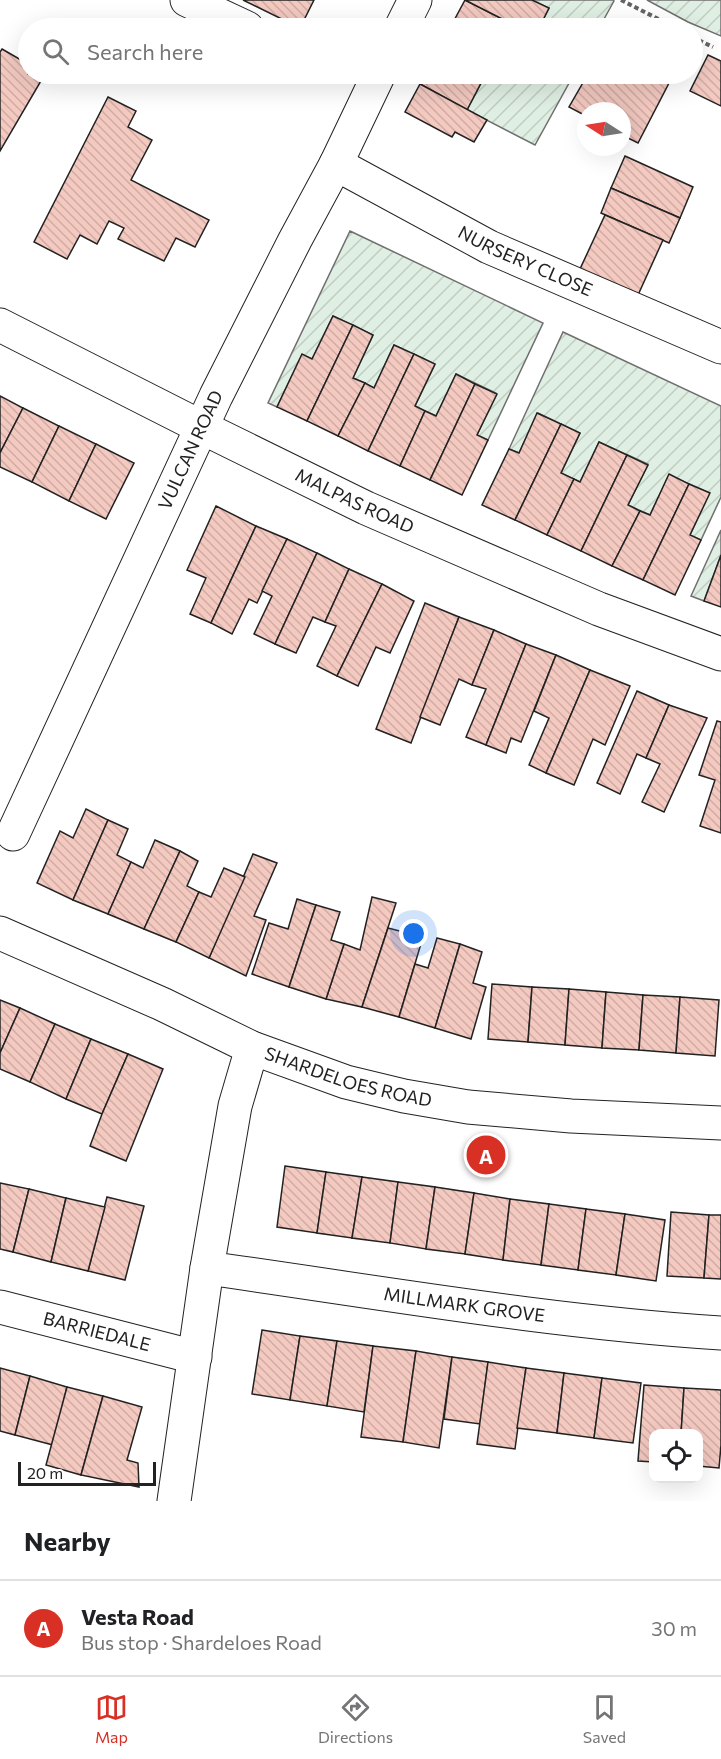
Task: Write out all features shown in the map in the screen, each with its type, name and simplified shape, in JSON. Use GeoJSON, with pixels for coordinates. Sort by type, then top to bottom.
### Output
{"type":"FeatureCollection","features":[{"type":"Feature","properties":{"kind":"street"},"geometry":{"type":"LineString","coordinates":[[187,0],[226,18]]}},
{"type":"Feature","properties":{"kind":"street"},"geometry":{"type":"LineString","coordinates":[[406,18],[415,0]]}},
{"type":"Feature","properties":{"kind":"street","name":"VULCAN ROAD"},"geometry":{"type":"LineString","coordinates":[[13,834],[201,428],[375,84]]}},
{"type":"Feature","properties":{"kind":"street","name":"NURSERY CLOSE"},"geometry":{"type":"LineString","coordinates":[[336,164],[489,247],[721,347]]}},
{"type":"Feature","properties":{"kind":"street","name":"MALPAS ROAD"},"geometry":{"type":"LineString","coordinates":[[0,325],[201,428],[366,507],[578,600],[721,654]]}},
{"type":"Feature","properties":{"kind":"street","name":"SHARDELOES ROAD"},"geometry":{"type":"LineString","coordinates":[[0,933],[162,1004],[252,1048],[346,1082],[404,1096],[468,1107],[571,1116],[721,1123]]}},
{"type":"Feature","properties":{"kind":"street"},"geometry":{"type":"LineString","coordinates":[[174,1501],[207,1268],[234,1106],[252,1048]]}},
{"type":"Feature","properties":{"kind":"street","name":"MILLMARK GROVE"},"geometry":{"type":"LineString","coordinates":[[207,1268],[654,1329],[721,1333]]}},
{"type":"Feature","properties":{"kind":"street","name":"BARRIEDALE"},"geometry":{"type":"LineString","coordinates":[[0,1307],[195,1357]]}},
{"type":"Feature","properties":{"kind":"path"},"geometry":{"type":"LineString","coordinates":[[621,0],[656,18]]}},
{"type":"Feature","properties":{"kind":"path"},"geometry":{"type":"LineString","coordinates":[[703,42],[713,47]]}},
{"type":"Feature","properties":{"kind":"green space"},"geometry":{"type":"Polygon","coordinates":[[[532,0],[614,1],[605,18],[544,18],[549,8],[532,0]]]}},
{"type":"Feature","properties":{"kind":"green space"},"geometry":{"type":"Polygon","coordinates":[[[647,0],[721,0],[721,36],[703,28],[703,18],[681,18],[647,0]]]}},
{"type":"Feature","properties":{"kind":"green space"},"geometry":{"type":"Polygon","coordinates":[[[481,84],[569,84],[535,145],[467,110],[481,84]]]}},
{"type":"Feature","properties":{"kind":"green space"},"geometry":{"type":"Polygon","coordinates":[[[350,231],[543,323],[488,440],[477,435],[496,393],[456,374],[436,416],[415,406],[435,364],[394,345],[374,388],[353,378],[373,335],[333,316],[312,359],[302,355],[277,407],[268,403],[350,231]]]}},
{"type":"Feature","properties":{"kind":"green space"},"geometry":{"type":"Polygon","coordinates":[[[563,332],[721,406],[721,497],[701,540],[690,535],[709,493],[669,475],[650,515],[628,505],[648,464],[599,442],[580,482],[561,473],[580,433],[538,413],[519,453],[509,449],[563,332]]]}},
{"type":"Feature","properties":{"kind":"green space"},"geometry":{"type":"Polygon","coordinates":[[[721,530],[721,555],[704,601],[691,596],[721,530]]]}},
{"type":"Feature","properties":{"kind":"building"},"geometry":{"type":"Polygon","coordinates":[[[243,0],[314,0],[305,18],[280,18],[243,0]]]}},
{"type":"Feature","properties":{"kind":"building"},"geometry":{"type":"Polygon","coordinates":[[[465,0],[500,18],[455,18],[465,0]]]}},
{"type":"Feature","properties":{"kind":"building"},"geometry":{"type":"Polygon","coordinates":[[[465,0],[532,0],[549,8],[544,18],[500,18],[465,0]]]}},
{"type":"Feature","properties":{"kind":"building"},"geometry":{"type":"Polygon","coordinates":[[[2,49],[18,58],[18,84],[39,84],[0,151],[0,52],[2,49]]]}},
{"type":"Feature","properties":{"kind":"building"},"geometry":{"type":"Polygon","coordinates":[[[708,55],[721,61],[721,106],[690,91],[694,84],[703,84],[703,65],[708,55]]]}},
{"type":"Feature","properties":{"kind":"building"},"geometry":{"type":"Polygon","coordinates":[[[420,84],[480,84],[467,110],[420,84]]]}},
{"type":"Feature","properties":{"kind":"building"},"geometry":{"type":"Polygon","coordinates":[[[420,84],[487,120],[474,142],[455,132],[452,137],[405,112],[420,84]]]}},
{"type":"Feature","properties":{"kind":"building"},"geometry":{"type":"Polygon","coordinates":[[[582,84],[668,84],[638,143],[631,140],[631,102],[577,102],[577,111],[569,107],[582,84]]]}},
{"type":"Feature","properties":{"kind":"building"},"geometry":{"type":"Polygon","coordinates":[[[108,97],[136,111],[128,127],[152,140],[131,180],[209,220],[195,247],[176,238],[164,261],[118,239],[124,228],[109,221],[97,244],[80,235],[67,259],[34,242],[108,97]]]}},
{"type":"Feature","properties":{"kind":"building"},"geometry":{"type":"Polygon","coordinates":[[[625,156],[693,187],[680,218],[611,188],[625,156]]]}},
{"type":"Feature","properties":{"kind":"building"},"geometry":{"type":"Polygon","coordinates":[[[611,188],[680,218],[669,243],[601,213],[611,188]]]}},
{"type":"Feature","properties":{"kind":"building"},"geometry":{"type":"Polygon","coordinates":[[[605,215],[663,240],[638,295],[580,269],[605,215]]]}},
{"type":"Feature","properties":{"kind":"building"},"geometry":{"type":"Polygon","coordinates":[[[333,316],[353,325],[307,421],[277,407],[302,354],[312,359],[333,316]]]}},
{"type":"Feature","properties":{"kind":"building"},"geometry":{"type":"Polygon","coordinates":[[[353,325],[373,335],[353,378],[365,383],[338,436],[307,421],[353,325]]]}},
{"type":"Feature","properties":{"kind":"building"},"geometry":{"type":"Polygon","coordinates":[[[394,345],[414,354],[368,451],[338,436],[365,383],[374,388],[394,345]]]}},
{"type":"Feature","properties":{"kind":"building"},"geometry":{"type":"Polygon","coordinates":[[[414,354],[435,364],[415,406],[425,411],[400,466],[368,451],[414,354]]]}},
{"type":"Feature","properties":{"kind":"building"},"geometry":{"type":"Polygon","coordinates":[[[456,374],[475,384],[430,480],[400,466],[425,411],[436,416],[456,374]]]}},
{"type":"Feature","properties":{"kind":"building"},"geometry":{"type":"Polygon","coordinates":[[[475,384],[497,394],[477,435],[488,440],[462,495],[430,480],[475,384]]]}},
{"type":"Feature","properties":{"kind":"building"},"geometry":{"type":"Polygon","coordinates":[[[0,396],[23,408],[0,453],[0,396]]]}},
{"type":"Feature","properties":{"kind":"building"},"geometry":{"type":"Polygon","coordinates":[[[23,408],[59,426],[32,482],[0,467],[0,453],[23,408]]]}},
{"type":"Feature","properties":{"kind":"building"},"geometry":{"type":"Polygon","coordinates":[[[537,413],[561,424],[515,520],[482,505],[509,449],[519,453],[537,413]]]}},
{"type":"Feature","properties":{"kind":"building"},"geometry":{"type":"Polygon","coordinates":[[[561,424],[580,433],[561,473],[574,479],[547,535],[515,520],[561,424]]]}},
{"type":"Feature","properties":{"kind":"building"},"geometry":{"type":"Polygon","coordinates":[[[59,426],[96,444],[69,501],[32,482],[59,426]]]}},
{"type":"Feature","properties":{"kind":"building"},"geometry":{"type":"Polygon","coordinates":[[[599,442],[627,455],[581,551],[547,535],[574,479],[580,482],[599,442]]]}},
{"type":"Feature","properties":{"kind":"building"},"geometry":{"type":"Polygon","coordinates":[[[96,444],[134,463],[106,519],[69,501],[96,444]]]}},
{"type":"Feature","properties":{"kind":"building"},"geometry":{"type":"Polygon","coordinates":[[[627,455],[648,465],[628,505],[640,511],[612,566],[581,551],[627,455]]]}},
{"type":"Feature","properties":{"kind":"building"},"geometry":{"type":"Polygon","coordinates":[[[669,474],[689,484],[643,580],[612,566],[640,511],[650,515],[669,474]]]}},
{"type":"Feature","properties":{"kind":"building"},"geometry":{"type":"Polygon","coordinates":[[[689,484],[710,493],[690,535],[701,540],[675,595],[643,580],[689,484]]]}},
{"type":"Feature","properties":{"kind":"building"},"geometry":{"type":"Polygon","coordinates":[[[216,506],[256,526],[211,623],[190,614],[206,578],[187,570],[216,506]]]}},
{"type":"Feature","properties":{"kind":"building"},"geometry":{"type":"Polygon","coordinates":[[[256,526],[287,539],[257,603],[249,599],[232,634],[211,623],[256,526]]]}},
{"type":"Feature","properties":{"kind":"building"},"geometry":{"type":"Polygon","coordinates":[[[287,539],[317,553],[275,644],[254,634],[272,596],[262,591],[287,539]]]}},
{"type":"Feature","properties":{"kind":"building"},"geometry":{"type":"Polygon","coordinates":[[[317,553],[349,569],[325,622],[313,617],[296,653],[275,644],[317,553]]]}},
{"type":"Feature","properties":{"kind":"building"},"geometry":{"type":"Polygon","coordinates":[[[721,555],[721,607],[704,601],[721,555]]]}},
{"type":"Feature","properties":{"kind":"building"},"geometry":{"type":"Polygon","coordinates":[[[349,569],[382,584],[337,676],[317,666],[336,626],[325,622],[349,569]]]}},
{"type":"Feature","properties":{"kind":"building"},"geometry":{"type":"Polygon","coordinates":[[[382,584],[414,601],[390,653],[376,647],[358,686],[337,676],[382,584]]]}},
{"type":"Feature","properties":{"kind":"building"},"geometry":{"type":"Polygon","coordinates":[[[425,603],[459,617],[411,743],[376,729],[425,603]]]}},
{"type":"Feature","properties":{"kind":"building"},"geometry":{"type":"Polygon","coordinates":[[[459,617],[494,630],[472,685],[459,679],[440,725],[420,717],[459,617]]]}},
{"type":"Feature","properties":{"kind":"building"},"geometry":{"type":"Polygon","coordinates":[[[494,630],[526,644],[486,745],[466,737],[486,689],[472,685],[494,630]]]}},
{"type":"Feature","properties":{"kind":"building"},"geometry":{"type":"Polygon","coordinates":[[[526,644],[556,655],[521,742],[511,738],[506,753],[486,745],[526,644]]]}},
{"type":"Feature","properties":{"kind":"building"},"geometry":{"type":"Polygon","coordinates":[[[556,655],[590,670],[546,773],[529,765],[549,718],[534,711],[556,655]]]}},
{"type":"Feature","properties":{"kind":"building"},"geometry":{"type":"Polygon","coordinates":[[[590,670],[630,686],[605,745],[593,739],[574,785],[546,773],[590,670]]]}},
{"type":"Feature","properties":{"kind":"building"},"geometry":{"type":"Polygon","coordinates":[[[637,691],[669,705],[646,758],[637,754],[620,794],[597,783],[637,691]]]}},
{"type":"Feature","properties":{"kind":"building"},"geometry":{"type":"Polygon","coordinates":[[[669,705],[707,718],[664,812],[642,802],[660,764],[646,758],[669,705]]]}},
{"type":"Feature","properties":{"kind":"building"},"geometry":{"type":"Polygon","coordinates":[[[717,721],[721,722],[721,833],[700,826],[715,780],[699,775],[717,721]]]}},
{"type":"Feature","properties":{"kind":"building"},"geometry":{"type":"Polygon","coordinates":[[[86,809],[108,820],[73,900],[37,883],[60,831],[73,838],[86,809]]]}},
{"type":"Feature","properties":{"kind":"building"},"geometry":{"type":"Polygon","coordinates":[[[108,820],[128,829],[117,855],[131,862],[108,914],[73,900],[108,820]]]}},
{"type":"Feature","properties":{"kind":"building"},"geometry":{"type":"Polygon","coordinates":[[[155,840],[180,851],[144,929],[108,914],[131,862],[143,868],[155,840]]]}},
{"type":"Feature","properties":{"kind":"building"},"geometry":{"type":"Polygon","coordinates":[[[180,851],[198,861],[187,886],[199,892],[176,942],[144,929],[180,851]]]}},
{"type":"Feature","properties":{"kind":"building"},"geometry":{"type":"Polygon","coordinates":[[[253,854],[277,863],[254,916],[266,920],[246,976],[209,958],[253,854]]]}},
{"type":"Feature","properties":{"kind":"building"},"geometry":{"type":"Polygon","coordinates":[[[224,868],[245,877],[209,958],[176,942],[199,892],[211,897],[224,868]]]}},
{"type":"Feature","properties":{"kind":"building"},"geometry":{"type":"Polygon","coordinates":[[[372,897],[396,903],[362,1007],[326,999],[344,944],[360,950],[372,897]]]}},
{"type":"Feature","properties":{"kind":"building"},"geometry":{"type":"Polygon","coordinates":[[[297,899],[316,905],[289,987],[252,974],[269,923],[288,929],[297,899]]]}},
{"type":"Feature","properties":{"kind":"building"},"geometry":{"type":"Polygon","coordinates":[[[316,905],[340,912],[331,940],[344,944],[326,999],[289,987],[316,905]]]}},
{"type":"Feature","properties":{"kind":"building"},"geometry":{"type":"Polygon","coordinates":[[[388,928],[423,937],[399,1017],[362,1007],[388,928]]]}},
{"type":"Feature","properties":{"kind":"building"},"geometry":{"type":"Polygon","coordinates":[[[437,938],[460,944],[435,1028],[399,1017],[415,964],[428,968],[437,938]]]}},
{"type":"Feature","properties":{"kind":"building"},"geometry":{"type":"Polygon","coordinates":[[[460,944],[482,952],[473,983],[486,987],[471,1039],[435,1028],[460,944]]]}},
{"type":"Feature","properties":{"kind":"building"},"geometry":{"type":"Polygon","coordinates":[[[492,984],[532,987],[528,1042],[488,1039],[492,984]]]}},
{"type":"Feature","properties":{"kind":"building"},"geometry":{"type":"Polygon","coordinates":[[[532,987],[569,989],[565,1045],[528,1042],[532,987]]]}},
{"type":"Feature","properties":{"kind":"building"},"geometry":{"type":"Polygon","coordinates":[[[569,989],[606,992],[602,1048],[565,1045],[569,989]]]}},
{"type":"Feature","properties":{"kind":"building"},"geometry":{"type":"Polygon","coordinates":[[[606,992],[643,995],[639,1050],[602,1048],[606,992]]]}},
{"type":"Feature","properties":{"kind":"building"},"geometry":{"type":"Polygon","coordinates":[[[643,995],[680,997],[676,1053],[639,1050],[643,995]]]}},
{"type":"Feature","properties":{"kind":"building"},"geometry":{"type":"Polygon","coordinates":[[[680,997],[719,1000],[715,1056],[676,1053],[680,997]]]}},
{"type":"Feature","properties":{"kind":"building"},"geometry":{"type":"Polygon","coordinates":[[[0,1000],[20,1008],[0,1053],[0,1000]]]}},
{"type":"Feature","properties":{"kind":"building"},"geometry":{"type":"Polygon","coordinates":[[[20,1008],[55,1024],[30,1082],[0,1069],[0,1053],[20,1008]]]}},
{"type":"Feature","properties":{"kind":"building"},"geometry":{"type":"Polygon","coordinates":[[[55,1024],[91,1039],[66,1099],[30,1082],[55,1024]]]}},
{"type":"Feature","properties":{"kind":"building"},"geometry":{"type":"Polygon","coordinates":[[[91,1039],[128,1054],[102,1114],[66,1099],[91,1039]]]}},
{"type":"Feature","properties":{"kind":"building"},"geometry":{"type":"Polygon","coordinates":[[[128,1054],[163,1069],[126,1161],[90,1146],[128,1054]]]}},
{"type":"Feature","properties":{"kind":"building"},"geometry":{"type":"Polygon","coordinates":[[[285,1166],[326,1172],[317,1233],[277,1227],[285,1166]]]}},
{"type":"Feature","properties":{"kind":"building"},"geometry":{"type":"Polygon","coordinates":[[[326,1172],[362,1177],[352,1238],[317,1233],[326,1172]]]}},
{"type":"Feature","properties":{"kind":"building"},"geometry":{"type":"Polygon","coordinates":[[[362,1177],[398,1182],[390,1243],[352,1238],[362,1177]]]}},
{"type":"Feature","properties":{"kind":"building"},"geometry":{"type":"Polygon","coordinates":[[[398,1182],[435,1187],[426,1249],[390,1243],[398,1182]]]}},
{"type":"Feature","properties":{"kind":"building"},"geometry":{"type":"Polygon","coordinates":[[[0,1183],[29,1189],[13,1252],[0,1249],[0,1183]]]}},
{"type":"Feature","properties":{"kind":"building"},"geometry":{"type":"Polygon","coordinates":[[[435,1187],[474,1193],[465,1254],[426,1249],[435,1187]]]}},
{"type":"Feature","properties":{"kind":"building"},"geometry":{"type":"Polygon","coordinates":[[[29,1189],[66,1198],[51,1262],[13,1252],[29,1189]]]}},
{"type":"Feature","properties":{"kind":"building"},"geometry":{"type":"Polygon","coordinates":[[[474,1193],[510,1199],[503,1260],[465,1254],[474,1193]]]}},
{"type":"Feature","properties":{"kind":"building"},"geometry":{"type":"Polygon","coordinates":[[[107,1197],[144,1206],[125,1280],[88,1271],[107,1197]]]}},
{"type":"Feature","properties":{"kind":"building"},"geometry":{"type":"Polygon","coordinates":[[[66,1198],[105,1207],[88,1271],[51,1262],[66,1198]]]}},
{"type":"Feature","properties":{"kind":"building"},"geometry":{"type":"Polygon","coordinates":[[[510,1199],[549,1204],[541,1265],[503,1260],[510,1199]]]}},
{"type":"Feature","properties":{"kind":"building"},"geometry":{"type":"Polygon","coordinates":[[[549,1204],[586,1209],[578,1270],[541,1265],[549,1204]]]}},
{"type":"Feature","properties":{"kind":"building"},"geometry":{"type":"Polygon","coordinates":[[[586,1209],[625,1214],[616,1275],[578,1270],[586,1209]]]}},
{"type":"Feature","properties":{"kind":"building"},"geometry":{"type":"Polygon","coordinates":[[[671,1212],[709,1215],[704,1278],[667,1276],[671,1212]]]}},
{"type":"Feature","properties":{"kind":"building"},"geometry":{"type":"Polygon","coordinates":[[[625,1214],[665,1220],[656,1281],[616,1275],[625,1214]]]}},
{"type":"Feature","properties":{"kind":"building"},"geometry":{"type":"Polygon","coordinates":[[[709,1215],[721,1215],[721,1279],[704,1278],[709,1215]]]}},
{"type":"Feature","properties":{"kind":"building"},"geometry":{"type":"Polygon","coordinates":[[[262,1330],[300,1336],[290,1400],[252,1394],[262,1330]]]}},
{"type":"Feature","properties":{"kind":"building"},"geometry":{"type":"Polygon","coordinates":[[[300,1336],[337,1341],[327,1406],[290,1400],[300,1336]]]}},
{"type":"Feature","properties":{"kind":"building"},"geometry":{"type":"Polygon","coordinates":[[[337,1341],[373,1346],[364,1412],[327,1406],[337,1341]]]}},
{"type":"Feature","properties":{"kind":"building"},"geometry":{"type":"Polygon","coordinates":[[[373,1346],[416,1351],[403,1442],[361,1437],[373,1346]]]}},
{"type":"Feature","properties":{"kind":"building"},"geometry":{"type":"Polygon","coordinates":[[[416,1351],[452,1357],[439,1448],[403,1442],[416,1351]]]}},
{"type":"Feature","properties":{"kind":"building"},"geometry":{"type":"Polygon","coordinates":[[[452,1357],[488,1362],[480,1424],[444,1419],[452,1357]]]}},
{"type":"Feature","properties":{"kind":"building"},"geometry":{"type":"Polygon","coordinates":[[[488,1362],[526,1368],[515,1449],[477,1444],[488,1362]]]}},
{"type":"Feature","properties":{"kind":"building"},"geometry":{"type":"Polygon","coordinates":[[[0,1368],[30,1376],[15,1435],[0,1431],[0,1368]]]}},
{"type":"Feature","properties":{"kind":"building"},"geometry":{"type":"Polygon","coordinates":[[[526,1368],[564,1373],[557,1433],[517,1428],[526,1368]]]}},
{"type":"Feature","properties":{"kind":"building"},"geometry":{"type":"Polygon","coordinates":[[[564,1373],[602,1378],[594,1438],[557,1433],[564,1373]]]}},
{"type":"Feature","properties":{"kind":"building"},"geometry":{"type":"Polygon","coordinates":[[[30,1376],[67,1387],[53,1445],[15,1435],[30,1376]]]}},
{"type":"Feature","properties":{"kind":"building"},"geometry":{"type":"Polygon","coordinates":[[[602,1378],[641,1383],[633,1443],[594,1438],[602,1378]]]}},
{"type":"Feature","properties":{"kind":"building"},"geometry":{"type":"Polygon","coordinates":[[[644,1385],[684,1388],[681,1429],[649,1429],[649,1462],[638,1461],[644,1385]]]}},
{"type":"Feature","properties":{"kind":"building"},"geometry":{"type":"Polygon","coordinates":[[[67,1387],[103,1396],[81,1475],[46,1465],[67,1387]]]}},
{"type":"Feature","properties":{"kind":"building"},"geometry":{"type":"Polygon","coordinates":[[[684,1388],[721,1390],[719,1468],[703,1466],[703,1429],[681,1429],[684,1388]]]}},
{"type":"Feature","properties":{"kind":"building"},"geometry":{"type":"Polygon","coordinates":[[[103,1396],[142,1407],[127,1460],[138,1463],[139,1487],[81,1475],[103,1396]]]}},
{"type":"Feature","properties":{"kind":"place","name":"Vesta Road"},"geometry":{"type":"Point","coordinates":[486,1155]}}]}
